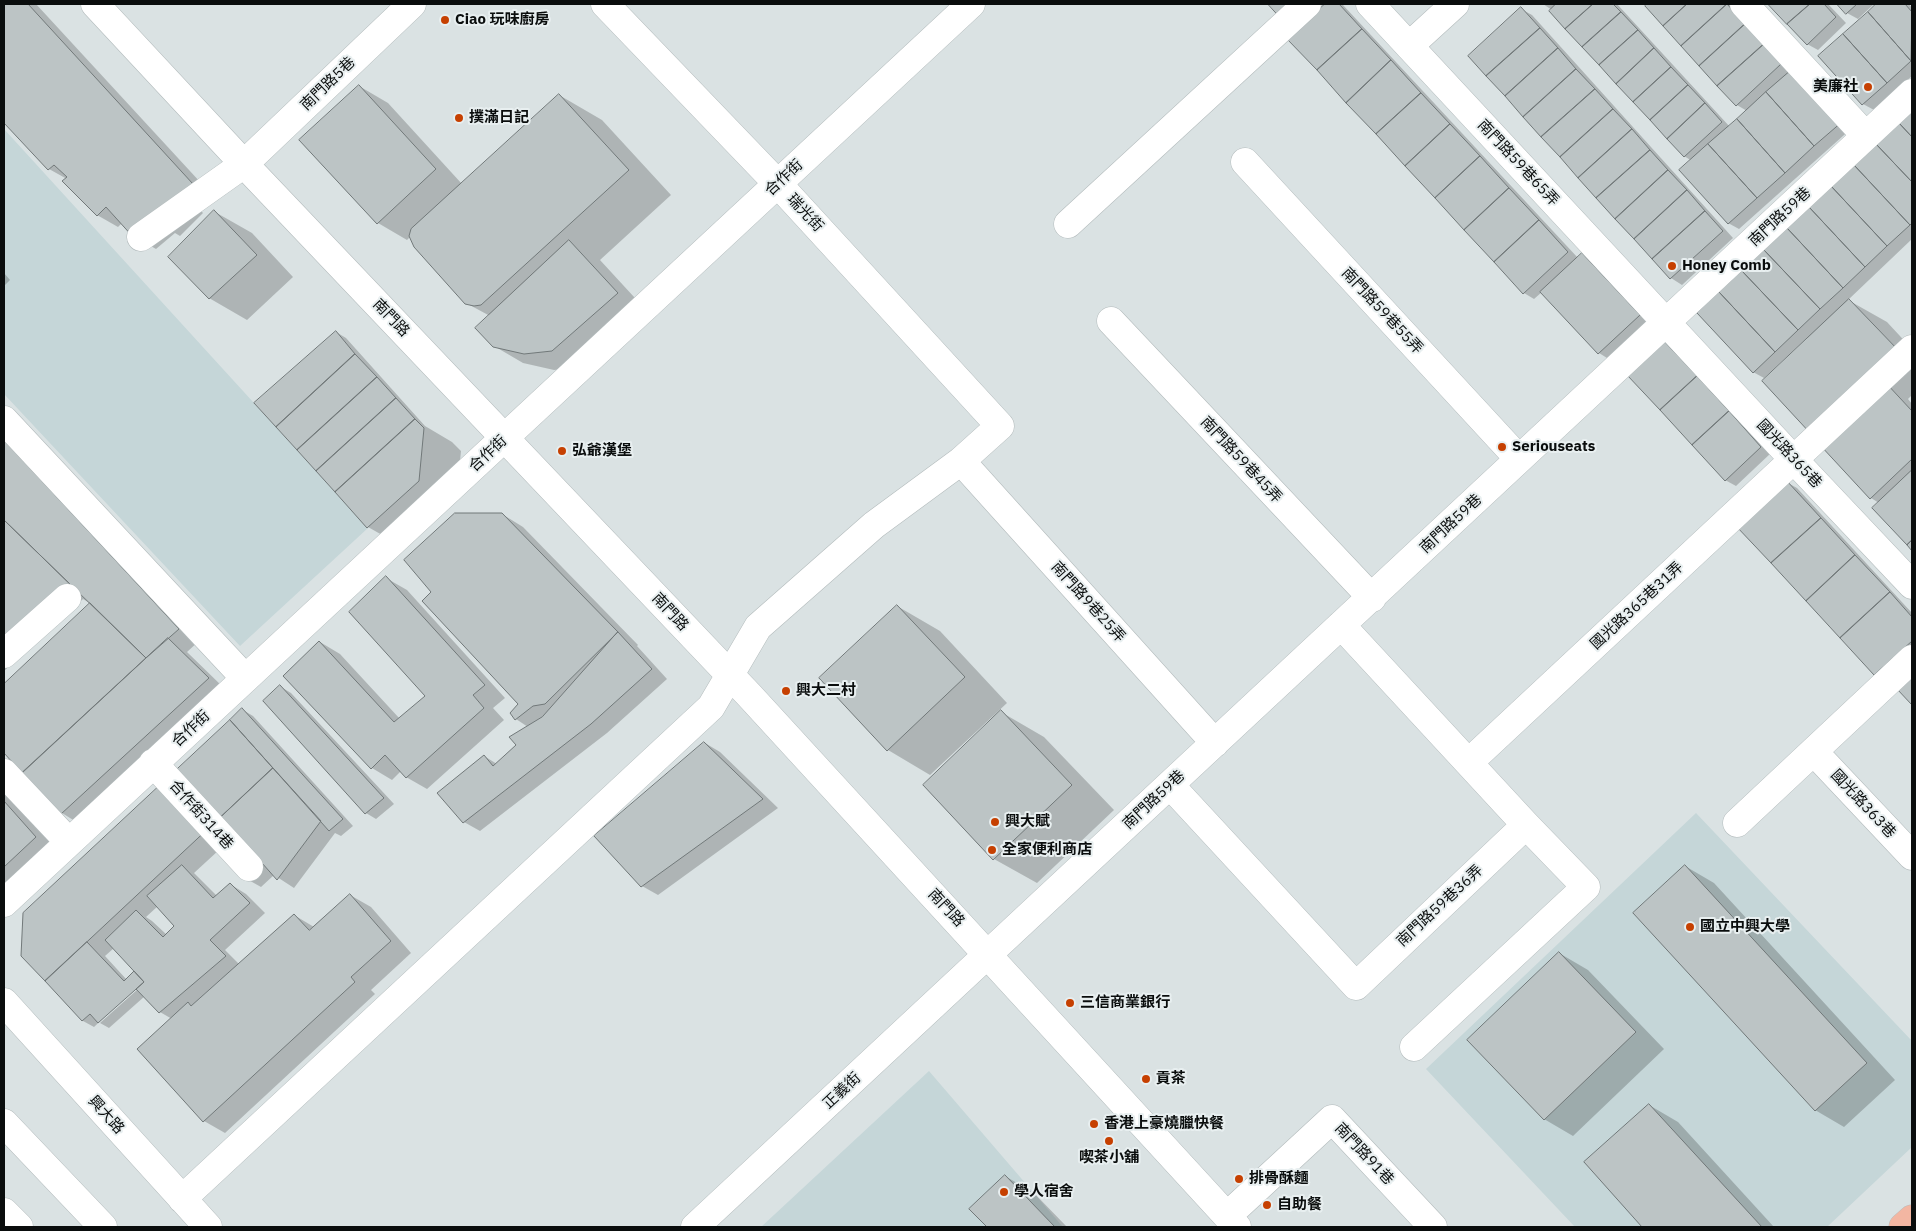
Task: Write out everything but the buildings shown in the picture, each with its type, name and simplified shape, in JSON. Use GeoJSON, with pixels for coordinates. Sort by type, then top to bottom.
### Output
{"type":"FeatureCollection","features":[{"type":"Feature","properties":{"kind":"main road"},"geometry":{"type":"LineString","coordinates":[[1903,1227],[1912,1219]]}},
{"type":"Feature","properties":{"kind":"street","name":"南門路"},"geometry":{"type":"LineString","coordinates":[[95,4],[244,164],[730,675],[989,954],[1232,1222]]}},
{"type":"Feature","properties":{"kind":"street","name":"南門路5巷"},"geometry":{"type":"LineString","coordinates":[[141,237],[244,164],[412,4]]}},
{"type":"Feature","properties":{"kind":"street","name":"瑞光街"},"geometry":{"type":"LineString","coordinates":[[606,4],[778,184],[1000,426],[961,461]]}},
{"type":"Feature","properties":{"kind":"street","name":"合作街"},"geometry":{"type":"LineString","coordinates":[[4,903],[971,4]]}},
{"type":"Feature","properties":{"kind":"street"},"geometry":{"type":"LineString","coordinates":[[1068,224],[1307,4]]}},
{"type":"Feature","properties":{"kind":"street","name":"南門路59巷65弄"},"geometry":{"type":"LineString","coordinates":[[1370,4],[1666,323]]}},
{"type":"Feature","properties":{"kind":"street"},"geometry":{"type":"LineString","coordinates":[[1409,46],[1455,4]]}},
{"type":"Feature","properties":{"kind":"street"},"geometry":{"type":"LineString","coordinates":[[1744,4],[1866,136]]}},
{"type":"Feature","properties":{"kind":"street","name":"南門路59巷"},"geometry":{"type":"LineString","coordinates":[[989,954],[1912,93]]}},
{"type":"Feature","properties":{"kind":"street","name":"南門路59巷55弄"},"geometry":{"type":"LineString","coordinates":[[1245,162],[1519,459]]}},
{"type":"Feature","properties":{"kind":"street","name":"南門路59巷45弄"},"geometry":{"type":"LineString","coordinates":[[1111,321],[1372,598]]}},
{"type":"Feature","properties":{"kind":"street","name":"國光路365巷"},"geometry":{"type":"LineString","coordinates":[[1666,323],[1912,585]]}},
{"type":"Feature","properties":{"kind":"street","name":"國光路365巷31弄"},"geometry":{"type":"LineString","coordinates":[[1480,752],[1912,349]]}},
{"type":"Feature","properties":{"kind":"street"},"geometry":{"type":"LineString","coordinates":[[4,420],[245,678]]}},
{"type":"Feature","properties":{"kind":"street"},"geometry":{"type":"LineString","coordinates":[[182,1199],[711,706],[758,627],[874,524],[961,461]]}},
{"type":"Feature","properties":{"kind":"street","name":"南門路9巷25弄"},"geometry":{"type":"LineString","coordinates":[[961,461],[1215,743]]}},
{"type":"Feature","properties":{"kind":"street"},"geometry":{"type":"LineString","coordinates":[[4,654],[67,598]]}},
{"type":"Feature","properties":{"kind":"street"},"geometry":{"type":"LineString","coordinates":[[1341,625],[1586,887],[1414,1047]]}},
{"type":"Feature","properties":{"kind":"street"},"geometry":{"type":"LineString","coordinates":[[1737,823],[1912,659]]}},
{"type":"Feature","properties":{"kind":"street","name":"國光路363巷"},"geometry":{"type":"LineString","coordinates":[[1814,752],[1912,856]]}},
{"type":"Feature","properties":{"kind":"street","name":"合作街314巷"},"geometry":{"type":"LineString","coordinates":[[154,762],[249,867]]}},
{"type":"Feature","properties":{"kind":"street"},"geometry":{"type":"LineString","coordinates":[[4,773],[69,842]]}},
{"type":"Feature","properties":{"kind":"street","name":"南門路59巷36弄"},"geometry":{"type":"LineString","coordinates":[[1170,785],[1356,986],[1526,825]]}},
{"type":"Feature","properties":{"kind":"street","name":"正義街"},"geometry":{"type":"LineString","coordinates":[[696,1227],[989,954]]}},
{"type":"Feature","properties":{"kind":"street","name":"興大路"},"geometry":{"type":"LineString","coordinates":[[4,1002],[208,1227]]}},
{"type":"Feature","properties":{"kind":"street","name":"南門路91巷"},"geometry":{"type":"LineString","coordinates":[[1232,1222],[1332,1119],[1433,1227]]}},
{"type":"Feature","properties":{"kind":"street"},"geometry":{"type":"LineString","coordinates":[[4,1123],[103,1227]]}},
{"type":"Feature","properties":{"kind":"street"},"geometry":{"type":"LineString","coordinates":[[4,1212],[18,1227]]}},
{"type":"Feature","properties":{"kind":"shaded area"},"geometry":{"type":"Polygon","coordinates":[[[4,129],[368,528],[240,646],[4,394],[4,129]]]}},
{"type":"Feature","properties":{"kind":"shaded area","name":"國立中興大學"},"geometry":{"type":"Polygon","coordinates":[[[1696,813],[1912,1041],[1912,1147],[1827,1227],[1575,1227],[1426,1069],[1696,813]]]}},
{"type":"Feature","properties":{"kind":"shaded area"},"geometry":{"type":"Polygon","coordinates":[[[929,1071],[1063,1227],[761,1227],[929,1071]]]}},
{"type":"Feature","properties":{"kind":"place","name":"Ciao 玩味廚房"},"geometry":{"type":"Point","coordinates":[445,20]}},
{"type":"Feature","properties":{"kind":"place","name":"美廉社"},"geometry":{"type":"Point","coordinates":[1868,87]}},
{"type":"Feature","properties":{"kind":"place","name":"撲滿日記"},"geometry":{"type":"Point","coordinates":[459,118]}},
{"type":"Feature","properties":{"kind":"place","name":"Honey Comb"},"geometry":{"type":"Point","coordinates":[1672,266]}},
{"type":"Feature","properties":{"kind":"place","name":"Seriouseats"},"geometry":{"type":"Point","coordinates":[1502,447]}},
{"type":"Feature","properties":{"kind":"place","name":"弘爺漢堡"},"geometry":{"type":"Point","coordinates":[562,451]}},
{"type":"Feature","properties":{"kind":"place","name":"興大二村"},"geometry":{"type":"Point","coordinates":[786,691]}},
{"type":"Feature","properties":{"kind":"place","name":"興大賦"},"geometry":{"type":"Point","coordinates":[995,822]}},
{"type":"Feature","properties":{"kind":"place","name":"全家便利商店"},"geometry":{"type":"Point","coordinates":[992,850]}},
{"type":"Feature","properties":{"kind":"place","name":"國立中興大學"},"geometry":{"type":"Point","coordinates":[1690,927]}},
{"type":"Feature","properties":{"kind":"place","name":"三信商業銀行"},"geometry":{"type":"Point","coordinates":[1070,1003]}},
{"type":"Feature","properties":{"kind":"place","name":"貢茶"},"geometry":{"type":"Point","coordinates":[1146,1079]}},
{"type":"Feature","properties":{"kind":"place","name":"香港上豪燒臘快餐"},"geometry":{"type":"Point","coordinates":[1094,1124]}},
{"type":"Feature","properties":{"kind":"place","name":"喫茶小舖"},"geometry":{"type":"Point","coordinates":[1109,1141]}},
{"type":"Feature","properties":{"kind":"place","name":"排骨酥麵"},"geometry":{"type":"Point","coordinates":[1239,1179]}},
{"type":"Feature","properties":{"kind":"place","name":"學人宿舍"},"geometry":{"type":"Point","coordinates":[1004,1192]}},
{"type":"Feature","properties":{"kind":"place","name":"自助餐"},"geometry":{"type":"Point","coordinates":[1267,1205]}}]}
